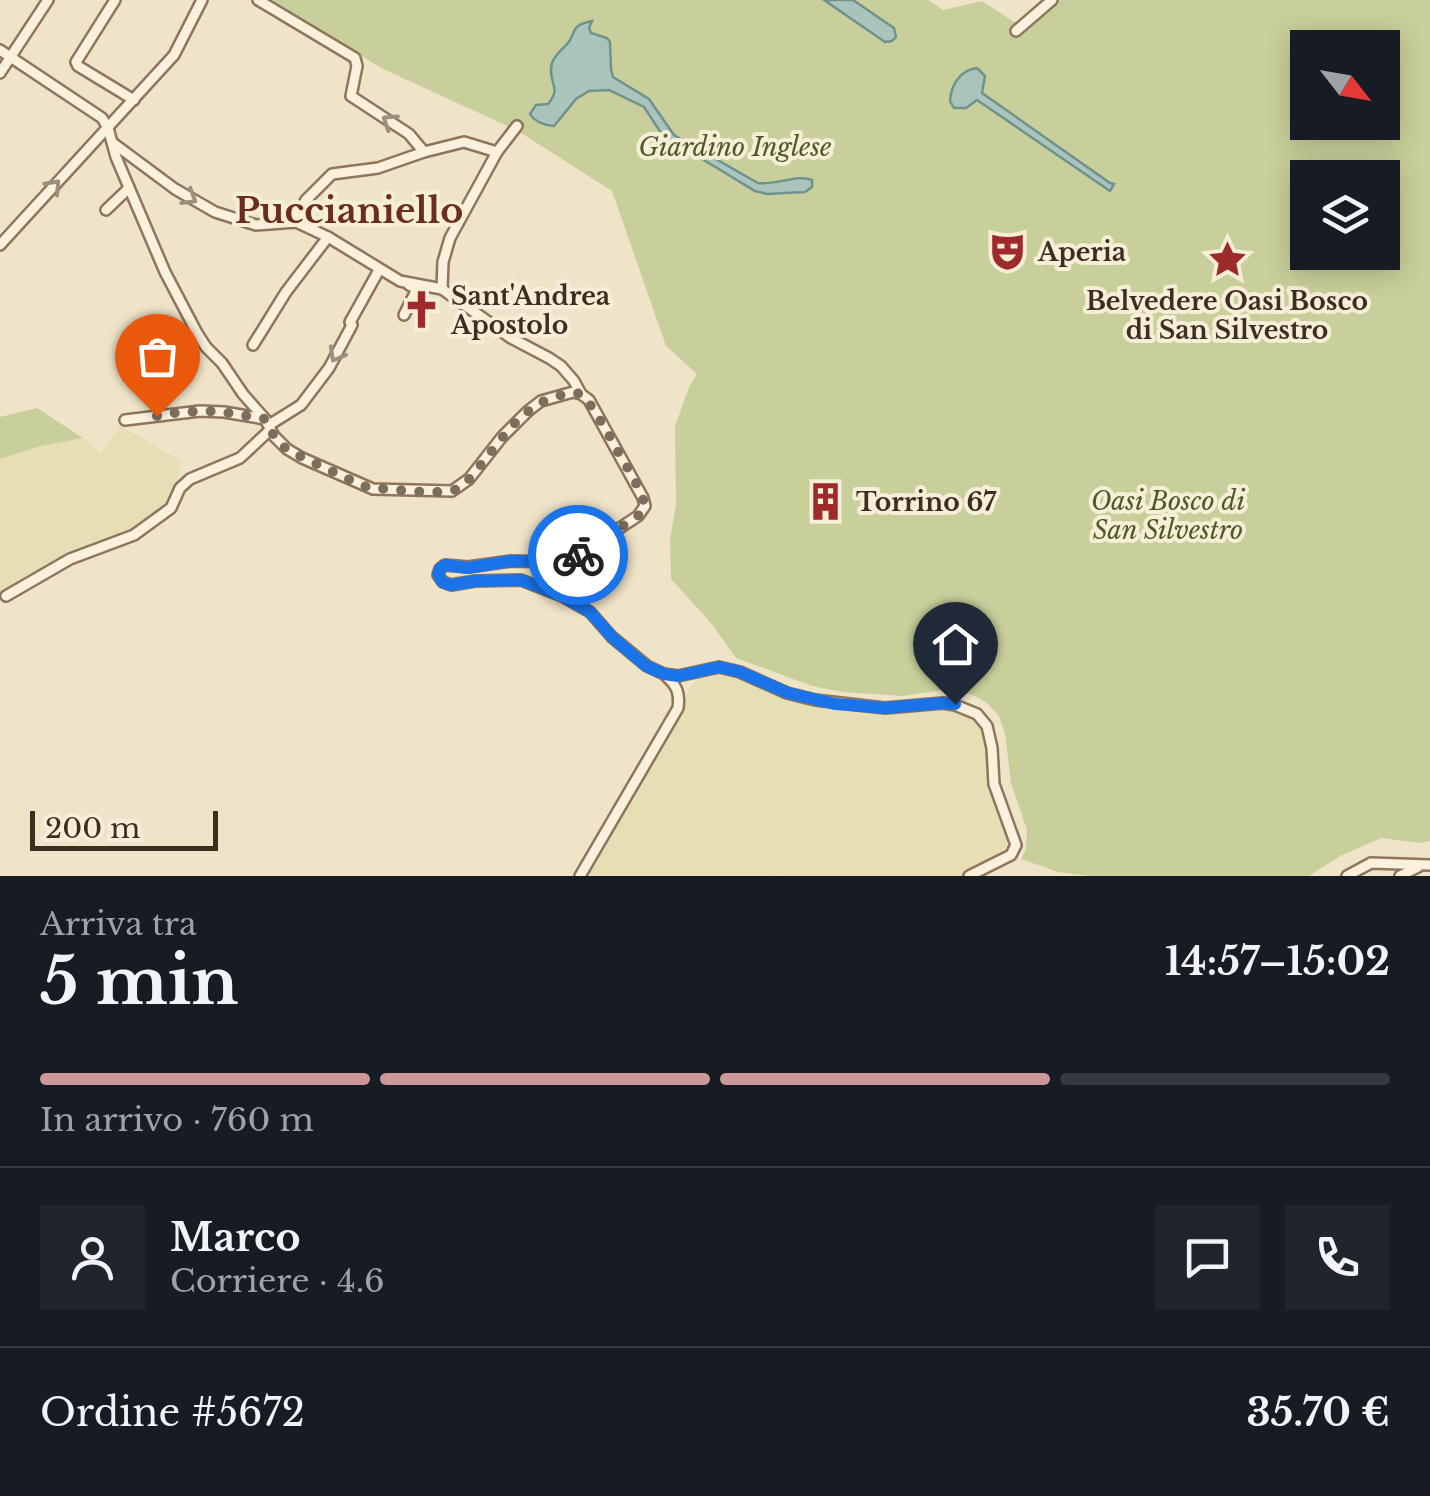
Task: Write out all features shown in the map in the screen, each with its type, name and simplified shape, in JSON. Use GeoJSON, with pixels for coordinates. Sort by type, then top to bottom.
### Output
{"type":"FeatureCollection","features":[{"type":"Feature","properties":{"kind":"street"},"geometry":{"type":"LineString","coordinates":[[0,73],[5,54],[29,31],[48,0]]}},
{"type":"Feature","properties":{"kind":"street"},"geometry":{"type":"LineString","coordinates":[[114,0],[76,62],[134,100]]}},
{"type":"Feature","properties":{"kind":"street"},"geometry":{"type":"LineString","coordinates":[[0,245],[174,55],[202,0]]}},
{"type":"Feature","properties":{"kind":"street"},"geometry":{"type":"LineString","coordinates":[[258,0],[356,58],[358,66],[351,96],[408,134],[424,152]]}},
{"type":"Feature","properties":{"kind":"street"},"geometry":{"type":"LineString","coordinates":[[1016,31],[1052,0]]}},
{"type":"Feature","properties":{"kind":"street"},"geometry":{"type":"LineString","coordinates":[[5,54],[96,112],[108,128],[173,289],[206,347],[222,362],[287,450],[367,487],[452,491],[468,480],[502,438],[541,401],[573,392],[582,394]]}},
{"type":"Feature","properties":{"kind":"street"},"geometry":{"type":"LineString","coordinates":[[442,288],[450,238],[517,126]]}},
{"type":"Feature","properties":{"kind":"street"},"geometry":{"type":"LineString","coordinates":[[111,142],[168,184],[215,212],[256,224],[294,222],[328,237],[417,289],[404,316]]}},
{"type":"Feature","properties":{"kind":"street"},"geometry":{"type":"LineString","coordinates":[[294,222],[306,200],[332,174],[378,168],[464,142],[498,152]]}},
{"type":"Feature","properties":{"kind":"street"},"geometry":{"type":"LineString","coordinates":[[106,210],[129,188]]}},
{"type":"Feature","properties":{"kind":"street"},"geometry":{"type":"LineString","coordinates":[[253,345],[286,292],[328,237]]}},
{"type":"Feature","properties":{"kind":"street"},"geometry":{"type":"LineString","coordinates":[[4,598],[70,559],[134,535],[171,508],[180,488],[190,478],[240,458],[268,424],[302,404],[329,368],[379,270]]}},
{"type":"Feature","properties":{"kind":"street"},"geometry":{"type":"LineString","coordinates":[[406,284],[442,288],[511,338],[560,366],[602,420],[645,506],[638,516],[574,558],[468,568],[446,565],[438,574],[442,582],[451,585],[521,580],[562,596],[590,612],[646,666],[664,674],[678,676],[719,667],[788,693],[835,704],[885,708],[943,703],[977,714],[987,726],[994,784],[1016,845],[1011,855],[969,876]]}},
{"type":"Feature","properties":{"kind":"street"},"geometry":{"type":"LineString","coordinates":[[125,420],[200,411],[228,412],[268,424]]}},
{"type":"Feature","properties":{"kind":"street"},"geometry":{"type":"LineString","coordinates":[[580,876],[678,708],[685,685],[699,671]]}},
{"type":"Feature","properties":{"kind":"street"},"geometry":{"type":"LineString","coordinates":[[664,674],[680,695]]}},
{"type":"Feature","properties":{"kind":"street"},"geometry":{"type":"LineString","coordinates":[[1347,876],[1376,862],[1425,865]]}},
{"type":"Feature","properties":{"kind":"street"},"geometry":{"type":"LineString","coordinates":[[1400,876],[1425,865]]}},
{"type":"Feature","properties":{"kind":"shaded area"},"geometry":{"type":"Polygon","coordinates":[[[120,426],[182,461],[172,500],[154,522],[6,596],[0,591],[0,459],[83,438],[101,453],[120,426]]]}},
{"type":"Feature","properties":{"kind":"shaded area"},"geometry":{"type":"Polygon","coordinates":[[[717,670],[788,698],[831,707],[857,711],[955,710],[972,716],[986,735],[992,794],[1012,847],[964,876],[585,875],[675,727],[688,690],[702,674],[717,670]]]}},
{"type":"Feature","properties":{"kind":"green space","name":"Oasi Bosco di San Silvestro"},"geometry":{"type":"Polygon","coordinates":[[[269,0],[928,0],[943,10],[982,1],[1022,31],[1060,0],[1430,0],[1430,841],[1381,838],[1340,856],[1309,876],[1090,876],[1058,872],[1021,859],[1027,830],[1011,783],[1005,734],[999,716],[987,703],[949,689],[903,696],[843,692],[812,686],[736,658],[671,579],[670,539],[676,505],[675,427],[697,374],[666,346],[612,191],[518,131],[383,69],[269,0]]]}},
{"type":"Feature","properties":{"kind":"green space"},"geometry":{"type":"Polygon","coordinates":[[[37,408],[83,438],[0,459],[0,417],[37,408]]]}},
{"type":"Feature","properties":{"kind":"water"},"geometry":{"type":"Polygon","coordinates":[[[824,0],[853,0],[894,28],[896,37],[885,42],[824,0]]]}},
{"type":"Feature","properties":{"kind":"water"},"geometry":{"type":"Polygon","coordinates":[[[592,21],[591,33],[610,42],[613,77],[649,99],[674,135],[758,183],[807,178],[812,180],[812,187],[805,192],[755,191],[667,142],[644,107],[609,90],[589,91],[576,99],[554,126],[534,119],[530,114],[536,105],[548,104],[554,95],[554,59],[578,26],[592,21]]]}},
{"type":"Feature","properties":{"kind":"water"},"geometry":{"type":"Polygon","coordinates":[[[977,68],[985,76],[982,93],[1114,184],[1110,191],[977,100],[966,108],[954,108],[950,101],[954,84],[961,75],[977,68]]]}},
{"type":"Feature","properties":{"kind":"way so far"},"geometry":{"type":"LineString","coordinates":[[157,416],[217,411],[265,419],[287,450],[363,486],[441,492],[461,487],[508,431],[541,401],[573,392],[582,394],[602,420],[645,506],[638,516],[578,555]]}},
{"type":"Feature","properties":{"kind":"place","name":"Aperia"},"geometry":{"type":"Point","coordinates":[1008,252]}},
{"type":"Feature","properties":{"kind":"place","name":"Belvedere Oasi Bosco di San Silvestro"},"geometry":{"type":"Point","coordinates":[1227,260]}},
{"type":"Feature","properties":{"kind":"place","name":"Sant'Andrea Apostolo"},"geometry":{"type":"Point","coordinates":[421,310]}},
{"type":"Feature","properties":{"kind":"place","name":"Torrino 67"},"geometry":{"type":"Point","coordinates":[826,502]}},
{"type":"Feature","properties":{"kind":"district","name":"Puccianiello"},"geometry":{"type":"Point","coordinates":[349,210]}},
{"type":"Feature","properties":{"kind":"route"},"geometry":{"type":"LineString","coordinates":[[578,555],[563,562],[495,562],[468,568],[446,565],[438,574],[442,582],[451,585],[521,580],[562,596],[590,612],[646,666],[664,674],[678,676],[719,667],[788,693],[835,704],[885,708],[955,704]]}},
{"type":"Feature","properties":{"kind":"park label","name":"Giardino Inglese"},"geometry":{"type":"Point","coordinates":[735,147]}}]}
